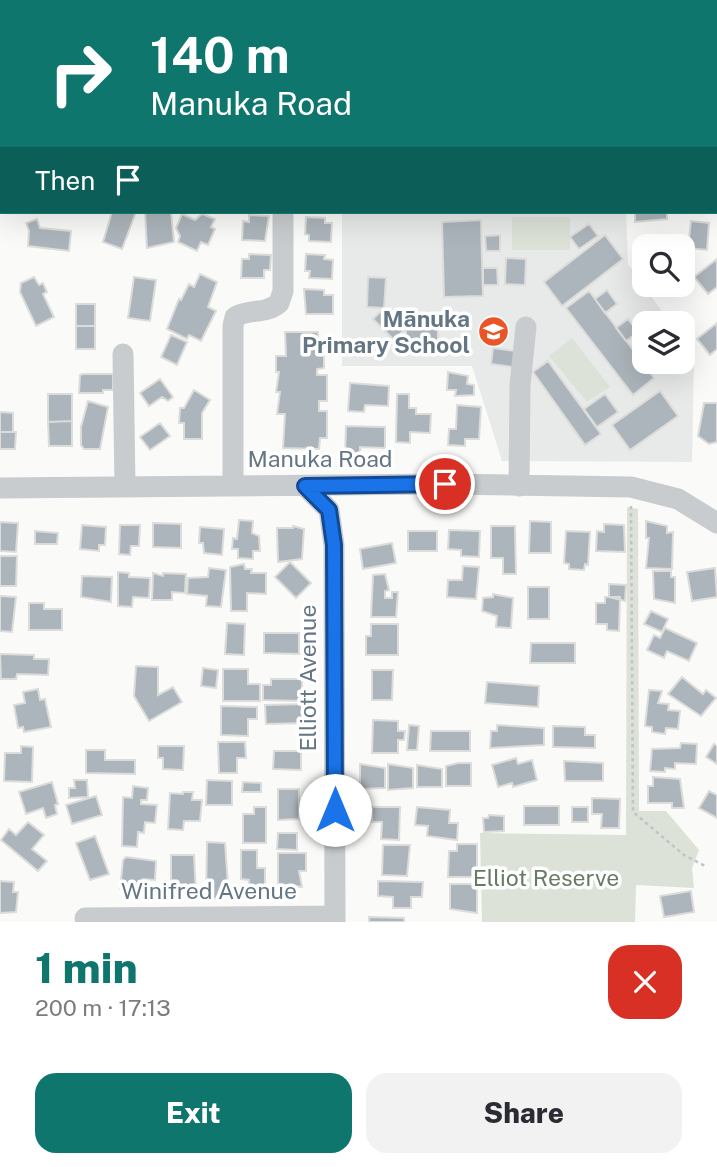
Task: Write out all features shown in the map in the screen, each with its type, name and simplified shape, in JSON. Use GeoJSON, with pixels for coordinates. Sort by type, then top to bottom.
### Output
{"type":"FeatureCollection","features":[{"type":"Feature","properties":{"kind":"street"},"geometry":{"type":"LineString","coordinates":[[233,486],[233,326],[235,317],[240,313],[262,312],[279,303],[283,291],[283,214]]}},
{"type":"Feature","properties":{"kind":"street"},"geometry":{"type":"LineString","coordinates":[[520,486],[520,385],[526,327]]}},
{"type":"Feature","properties":{"kind":"street"},"geometry":{"type":"LineString","coordinates":[[123,354],[125,487]]}},
{"type":"Feature","properties":{"kind":"street","name":"Elliott Avenue"},"geometry":{"type":"LineString","coordinates":[[305,486],[329,510],[334,545],[335,919]]}},
{"type":"Feature","properties":{"kind":"street","name":"Manuka Road"},"geometry":{"type":"LineString","coordinates":[[0,488],[631,487],[712,511]]}},
{"type":"Feature","properties":{"kind":"street","name":"Winifred Avenue"},"geometry":{"type":"LineString","coordinates":[[85,918],[335,919]]}},
{"type":"Feature","properties":{"kind":"path"},"geometry":{"type":"LineString","coordinates":[[631,506],[633,812],[684,855],[705,866]]}},
{"type":"Feature","properties":{"kind":"shaded area","name":"Mānuka Primary School"},"geometry":{"type":"Polygon","coordinates":[[[342,214],[626,214],[632,297],[652,297],[662,311],[632,311],[632,374],[694,374],[692,462],[502,461],[472,366],[342,366],[342,214]]]}},
{"type":"Feature","properties":{"kind":"green space"},"geometry":{"type":"Polygon","coordinates":[[[512,217],[570,217],[570,250],[512,250],[512,217]]]}},
{"type":"Feature","properties":{"kind":"green space"},"geometry":{"type":"Polygon","coordinates":[[[572,338],[610,387],[587,402],[549,356],[572,338]]]}},
{"type":"Feature","properties":{"kind":"green space","name":"Elliot Reserve"},"geometry":{"type":"Polygon","coordinates":[[[627,507],[638,509],[639,811],[666,811],[699,850],[692,868],[694,888],[636,885],[635,922],[482,922],[480,833],[626,835],[627,507]]]}},
{"type":"Feature","properties":{"kind":"building"},"geometry":{"type":"Polygon","coordinates":[[[111,214],[135,214],[122,249],[103,242],[111,214]]]}},
{"type":"Feature","properties":{"kind":"building"},"geometry":{"type":"Polygon","coordinates":[[[145,214],[171,214],[174,242],[147,248],[145,214]]]}},
{"type":"Feature","properties":{"kind":"building"},"geometry":{"type":"Polygon","coordinates":[[[182,214],[195,220],[202,214],[215,219],[211,227],[215,229],[208,245],[201,242],[197,251],[178,242],[180,236],[176,228],[182,214]]]}},
{"type":"Feature","properties":{"kind":"building"},"geometry":{"type":"Polygon","coordinates":[[[635,214],[667,214],[667,219],[635,222],[635,214]]]}},
{"type":"Feature","properties":{"kind":"building"},"geometry":{"type":"Polygon","coordinates":[[[249,215],[269,216],[265,241],[242,240],[243,221],[249,222],[249,215]]]}},
{"type":"Feature","properties":{"kind":"building"},"geometry":{"type":"Polygon","coordinates":[[[306,217],[325,218],[325,223],[332,223],[331,242],[309,241],[309,235],[305,234],[306,217]]]}},
{"type":"Feature","properties":{"kind":"building"},"geometry":{"type":"Polygon","coordinates":[[[37,219],[40,228],[71,231],[69,251],[28,246],[29,231],[26,223],[37,219]]]}},
{"type":"Feature","properties":{"kind":"building"},"geometry":{"type":"Polygon","coordinates":[[[481,220],[483,296],[444,297],[442,222],[481,220]]]}},
{"type":"Feature","properties":{"kind":"building"},"geometry":{"type":"Polygon","coordinates":[[[691,221],[709,223],[707,250],[695,249],[695,234],[690,234],[691,221]]]}},
{"type":"Feature","properties":{"kind":"building"},"geometry":{"type":"Polygon","coordinates":[[[589,224],[598,236],[579,249],[570,237],[589,224]]]}},
{"type":"Feature","properties":{"kind":"building"},"geometry":{"type":"Polygon","coordinates":[[[500,235],[500,251],[486,251],[485,236],[500,235]]]}},
{"type":"Feature","properties":{"kind":"building"},"geometry":{"type":"Polygon","coordinates":[[[605,235],[623,259],[562,306],[544,282],[605,235]]]}},
{"type":"Feature","properties":{"kind":"building"},"geometry":{"type":"Polygon","coordinates":[[[249,254],[271,255],[270,270],[264,270],[264,278],[241,278],[242,259],[249,259],[249,254]]]}},
{"type":"Feature","properties":{"kind":"building"},"geometry":{"type":"Polygon","coordinates":[[[306,254],[325,255],[324,259],[333,260],[332,279],[309,278],[310,271],[305,271],[306,254]]]}},
{"type":"Feature","properties":{"kind":"building"},"geometry":{"type":"Polygon","coordinates":[[[506,258],[526,259],[525,285],[505,284],[506,258]]]}},
{"type":"Feature","properties":{"kind":"building"},"geometry":{"type":"Polygon","coordinates":[[[717,259],[717,287],[708,294],[695,276],[717,259]]]}},
{"type":"Feature","properties":{"kind":"building"},"geometry":{"type":"Polygon","coordinates":[[[483,268],[497,268],[498,285],[483,285],[483,268]]]}},
{"type":"Feature","properties":{"kind":"building"},"geometry":{"type":"Polygon","coordinates":[[[200,274],[217,282],[208,307],[216,311],[201,341],[189,335],[187,339],[167,329],[179,299],[181,300],[189,284],[194,287],[200,274]]]}},
{"type":"Feature","properties":{"kind":"building"},"geometry":{"type":"Polygon","coordinates":[[[34,277],[39,285],[43,283],[47,292],[43,294],[54,317],[36,326],[20,292],[21,283],[34,277]]]}},
{"type":"Feature","properties":{"kind":"building"},"geometry":{"type":"Polygon","coordinates":[[[134,277],[156,280],[150,321],[128,318],[134,277]]]}},
{"type":"Feature","properties":{"kind":"building"},"geometry":{"type":"Polygon","coordinates":[[[368,277],[386,278],[384,308],[367,307],[368,277]]]}},
{"type":"Feature","properties":{"kind":"building"},"geometry":{"type":"Polygon","coordinates":[[[304,289],[324,290],[324,295],[333,295],[333,314],[306,314],[304,289]]]}},
{"type":"Feature","properties":{"kind":"building"},"geometry":{"type":"Polygon","coordinates":[[[607,290],[617,304],[605,313],[595,299],[607,290]]]}},
{"type":"Feature","properties":{"kind":"building"},"geometry":{"type":"Polygon","coordinates":[[[589,291],[632,349],[632,374],[651,374],[654,378],[633,395],[566,308],[589,291]]]}},
{"type":"Feature","properties":{"kind":"building"},"geometry":{"type":"Polygon","coordinates":[[[76,304],[95,304],[95,326],[76,326],[76,304]]]}},
{"type":"Feature","properties":{"kind":"building"},"geometry":{"type":"Polygon","coordinates":[[[384,308],[406,328],[394,340],[373,319],[384,308]]]}},
{"type":"Feature","properties":{"kind":"building"},"geometry":{"type":"Polygon","coordinates":[[[628,319],[632,324],[632,336],[626,341],[616,328],[628,319]]]}},
{"type":"Feature","properties":{"kind":"building"},"geometry":{"type":"Polygon","coordinates":[[[717,323],[717,349],[710,355],[697,339],[717,323]]]}},
{"type":"Feature","properties":{"kind":"building"},"geometry":{"type":"Polygon","coordinates":[[[406,324],[438,324],[438,343],[406,342],[406,324]]]}},
{"type":"Feature","properties":{"kind":"building"},"geometry":{"type":"Polygon","coordinates":[[[76,326],[95,326],[95,349],[76,349],[76,326]]]}},
{"type":"Feature","properties":{"kind":"building"},"geometry":{"type":"Polygon","coordinates":[[[285,332],[318,332],[318,341],[324,341],[324,368],[317,369],[317,375],[327,375],[327,401],[319,401],[319,411],[327,411],[327,438],[320,438],[319,449],[283,448],[285,414],[277,414],[280,392],[276,392],[279,372],[276,372],[276,356],[286,356],[285,332]]]}},
{"type":"Feature","properties":{"kind":"building"},"geometry":{"type":"Polygon","coordinates":[[[171,335],[187,342],[177,365],[161,357],[171,335]]]}},
{"type":"Feature","properties":{"kind":"building"},"geometry":{"type":"Polygon","coordinates":[[[493,348],[515,351],[513,367],[491,364],[493,348]]]}},
{"type":"Feature","properties":{"kind":"building"},"geometry":{"type":"Polygon","coordinates":[[[548,361],[601,434],[585,445],[533,372],[548,361]]]}},
{"type":"Feature","properties":{"kind":"building"},"geometry":{"type":"Polygon","coordinates":[[[448,372],[468,376],[467,384],[474,385],[474,395],[455,396],[456,390],[447,390],[448,372]]]}},
{"type":"Feature","properties":{"kind":"building"},"geometry":{"type":"Polygon","coordinates":[[[113,374],[113,390],[103,390],[103,393],[79,393],[80,375],[113,374]]]}},
{"type":"Feature","properties":{"kind":"building"},"geometry":{"type":"Polygon","coordinates":[[[160,379],[173,397],[168,401],[162,397],[149,406],[140,393],[160,379]]]}},
{"type":"Feature","properties":{"kind":"building"},"geometry":{"type":"Polygon","coordinates":[[[350,383],[389,386],[388,406],[365,405],[364,412],[348,411],[350,383]]]}},
{"type":"Feature","properties":{"kind":"building"},"geometry":{"type":"Polygon","coordinates":[[[194,390],[210,400],[202,413],[202,439],[184,439],[184,423],[179,423],[180,408],[184,408],[194,390]]]}},
{"type":"Feature","properties":{"kind":"building"},"geometry":{"type":"Polygon","coordinates":[[[660,391],[678,416],[630,450],[612,425],[660,391]]]}},
{"type":"Feature","properties":{"kind":"building"},"geometry":{"type":"Polygon","coordinates":[[[48,394],[72,394],[72,421],[48,422],[48,394]]]}},
{"type":"Feature","properties":{"kind":"building"},"geometry":{"type":"Polygon","coordinates":[[[397,394],[409,394],[409,408],[416,408],[416,414],[431,414],[430,433],[410,432],[410,443],[396,442],[397,394]]]}},
{"type":"Feature","properties":{"kind":"building"},"geometry":{"type":"Polygon","coordinates":[[[605,394],[618,412],[597,427],[584,409],[605,394]]]}},
{"type":"Feature","properties":{"kind":"building"},"geometry":{"type":"Polygon","coordinates":[[[88,401],[108,407],[100,449],[84,449],[81,445],[81,427],[88,401]]]}},
{"type":"Feature","properties":{"kind":"building"},"geometry":{"type":"Polygon","coordinates":[[[704,403],[717,403],[717,442],[709,444],[698,436],[704,403]]]}},
{"type":"Feature","properties":{"kind":"building"},"geometry":{"type":"Polygon","coordinates":[[[457,405],[481,407],[479,439],[465,439],[465,446],[448,445],[449,429],[456,429],[457,405]]]}},
{"type":"Feature","properties":{"kind":"building"},"geometry":{"type":"Polygon","coordinates":[[[0,412],[13,413],[13,432],[0,432],[0,412]]]}},
{"type":"Feature","properties":{"kind":"building"},"geometry":{"type":"Polygon","coordinates":[[[72,421],[72,446],[49,446],[48,422],[72,421]]]}},
{"type":"Feature","properties":{"kind":"building"},"geometry":{"type":"Polygon","coordinates":[[[160,423],[170,436],[150,450],[140,437],[160,423]]]}},
{"type":"Feature","properties":{"kind":"building"},"geometry":{"type":"Polygon","coordinates":[[[346,426],[385,427],[385,448],[360,447],[360,455],[345,455],[346,426]]]}},
{"type":"Feature","properties":{"kind":"building"},"geometry":{"type":"Polygon","coordinates":[[[0,432],[16,432],[15,449],[0,449],[0,432]]]}},
{"type":"Feature","properties":{"kind":"building"},"geometry":{"type":"Polygon","coordinates":[[[239,520],[253,521],[252,533],[259,536],[260,551],[253,551],[253,559],[238,558],[238,549],[232,549],[233,538],[237,539],[239,520]]]}},
{"type":"Feature","properties":{"kind":"building"},"geometry":{"type":"Polygon","coordinates":[[[530,521],[551,522],[551,553],[529,553],[530,521]]]}},
{"type":"Feature","properties":{"kind":"building"},"geometry":{"type":"Polygon","coordinates":[[[646,521],[667,526],[667,533],[673,532],[672,569],[646,568],[649,538],[646,538],[646,521]]]}},
{"type":"Feature","properties":{"kind":"building"},"geometry":{"type":"Polygon","coordinates":[[[0,522],[18,523],[16,552],[0,551],[0,522]]]}},
{"type":"Feature","properties":{"kind":"building"},"geometry":{"type":"Polygon","coordinates":[[[153,523],[181,524],[181,548],[153,547],[153,523]]]}},
{"type":"Feature","properties":{"kind":"building"},"geometry":{"type":"Polygon","coordinates":[[[604,524],[624,525],[625,552],[596,551],[597,531],[604,532],[604,524]]]}},
{"type":"Feature","properties":{"kind":"building"},"geometry":{"type":"Polygon","coordinates":[[[82,525],[106,527],[105,545],[99,545],[99,551],[80,549],[82,525]]]}},
{"type":"Feature","properties":{"kind":"building"},"geometry":{"type":"Polygon","coordinates":[[[120,525],[140,525],[139,546],[131,546],[130,555],[119,554],[120,525]]]}},
{"type":"Feature","properties":{"kind":"building"},"geometry":{"type":"Polygon","coordinates":[[[293,526],[304,529],[302,559],[278,562],[277,528],[293,526]]]}},
{"type":"Feature","properties":{"kind":"building"},"geometry":{"type":"Polygon","coordinates":[[[491,526],[515,526],[516,574],[503,574],[503,558],[491,558],[491,526]]]}},
{"type":"Feature","properties":{"kind":"building"},"geometry":{"type":"Polygon","coordinates":[[[200,527],[224,529],[222,555],[204,553],[203,543],[199,543],[200,527]]]}},
{"type":"Feature","properties":{"kind":"building"},"geometry":{"type":"Polygon","coordinates":[[[449,530],[480,531],[479,557],[461,556],[461,550],[448,549],[449,530]]]}},
{"type":"Feature","properties":{"kind":"building"},"geometry":{"type":"Polygon","coordinates":[[[35,531],[58,533],[57,544],[35,544],[35,531]]]}},
{"type":"Feature","properties":{"kind":"building"},"geometry":{"type":"Polygon","coordinates":[[[408,531],[437,531],[437,551],[408,551],[408,531]]]}},
{"type":"Feature","properties":{"kind":"building"},"geometry":{"type":"Polygon","coordinates":[[[566,531],[590,532],[588,565],[585,564],[584,570],[569,569],[569,564],[564,563],[566,531]]]}},
{"type":"Feature","properties":{"kind":"building"},"geometry":{"type":"Polygon","coordinates":[[[392,543],[396,563],[363,569],[360,549],[392,543]]]}},
{"type":"Feature","properties":{"kind":"building"},"geometry":{"type":"Polygon","coordinates":[[[0,556],[17,556],[16,586],[0,586],[0,556]]]}},
{"type":"Feature","properties":{"kind":"building"},"geometry":{"type":"Polygon","coordinates":[[[290,562],[311,583],[296,598],[275,577],[290,562]]]}},
{"type":"Feature","properties":{"kind":"building"},"geometry":{"type":"Polygon","coordinates":[[[244,564],[245,569],[252,569],[251,573],[266,573],[266,594],[247,593],[247,611],[231,611],[230,567],[244,564]]]}},
{"type":"Feature","properties":{"kind":"building"},"geometry":{"type":"Polygon","coordinates":[[[463,566],[479,567],[476,599],[447,597],[448,580],[462,580],[463,566]]]}},
{"type":"Feature","properties":{"kind":"building"},"geometry":{"type":"Polygon","coordinates":[[[209,568],[226,570],[221,607],[206,606],[207,596],[187,594],[188,578],[208,577],[209,568]]]}},
{"type":"Feature","properties":{"kind":"building"},"geometry":{"type":"Polygon","coordinates":[[[715,568],[717,597],[692,601],[687,572],[715,568]]]}},
{"type":"Feature","properties":{"kind":"building"},"geometry":{"type":"Polygon","coordinates":[[[653,571],[671,571],[671,577],[675,577],[675,603],[654,599],[653,571]]]}},
{"type":"Feature","properties":{"kind":"building"},"geometry":{"type":"Polygon","coordinates":[[[118,572],[129,573],[129,577],[150,578],[149,598],[133,597],[132,607],[118,606],[118,572]]]}},
{"type":"Feature","properties":{"kind":"building"},"geometry":{"type":"Polygon","coordinates":[[[153,573],[163,576],[163,573],[186,574],[185,593],[172,592],[172,600],[152,600],[153,573]]]}},
{"type":"Feature","properties":{"kind":"building"},"geometry":{"type":"Polygon","coordinates":[[[385,574],[389,590],[385,591],[385,598],[392,598],[392,592],[398,592],[396,617],[371,617],[373,575],[385,574]]]}},
{"type":"Feature","properties":{"kind":"building"},"geometry":{"type":"Polygon","coordinates":[[[82,576],[112,577],[111,602],[81,597],[82,576]]]}},
{"type":"Feature","properties":{"kind":"building"},"geometry":{"type":"Polygon","coordinates":[[[609,584],[626,585],[625,601],[609,597],[609,584]]]}},
{"type":"Feature","properties":{"kind":"building"},"geometry":{"type":"Polygon","coordinates":[[[528,587],[549,587],[549,619],[528,619],[528,587]]]}},
{"type":"Feature","properties":{"kind":"building"},"geometry":{"type":"Polygon","coordinates":[[[493,594],[513,598],[511,628],[496,627],[497,616],[482,611],[483,598],[493,597],[493,594]]]}},
{"type":"Feature","properties":{"kind":"building"},"geometry":{"type":"Polygon","coordinates":[[[0,596],[16,597],[12,632],[0,631],[0,596]]]}},
{"type":"Feature","properties":{"kind":"building"},"geometry":{"type":"Polygon","coordinates":[[[605,597],[620,597],[619,631],[607,630],[607,624],[596,624],[596,603],[605,603],[605,597]]]}},
{"type":"Feature","properties":{"kind":"building"},"geometry":{"type":"Polygon","coordinates":[[[29,603],[44,603],[44,609],[62,609],[62,630],[29,630],[29,603]]]}},
{"type":"Feature","properties":{"kind":"building"},"geometry":{"type":"Polygon","coordinates":[[[651,611],[668,619],[662,632],[644,624],[651,611]]]}},
{"type":"Feature","properties":{"kind":"building"},"geometry":{"type":"Polygon","coordinates":[[[227,623],[245,624],[244,655],[225,654],[227,623]]]}},
{"type":"Feature","properties":{"kind":"building"},"geometry":{"type":"Polygon","coordinates":[[[371,624],[398,624],[398,655],[366,655],[366,636],[371,636],[371,624]]]}},
{"type":"Feature","properties":{"kind":"building"},"geometry":{"type":"Polygon","coordinates":[[[665,628],[697,643],[689,661],[667,651],[664,658],[647,650],[654,635],[660,638],[665,628]]]}},
{"type":"Feature","properties":{"kind":"building"},"geometry":{"type":"Polygon","coordinates":[[[264,633],[299,633],[299,654],[264,653],[264,633]]]}},
{"type":"Feature","properties":{"kind":"building"},"geometry":{"type":"Polygon","coordinates":[[[531,643],[575,643],[575,663],[530,663],[531,643]]]}},
{"type":"Feature","properties":{"kind":"building"},"geometry":{"type":"Polygon","coordinates":[[[0,654],[34,655],[34,659],[49,659],[48,675],[17,674],[16,679],[1,679],[0,654]]]}},
{"type":"Feature","properties":{"kind":"building"},"geometry":{"type":"Polygon","coordinates":[[[136,666],[158,667],[158,695],[173,687],[182,702],[149,721],[134,696],[136,666]]]}},
{"type":"Feature","properties":{"kind":"building"},"geometry":{"type":"Polygon","coordinates":[[[203,668],[218,670],[216,688],[201,686],[203,668]]]}},
{"type":"Feature","properties":{"kind":"building"},"geometry":{"type":"Polygon","coordinates":[[[223,669],[248,669],[248,684],[260,684],[260,701],[223,701],[223,669]]]}},
{"type":"Feature","properties":{"kind":"building"},"geometry":{"type":"Polygon","coordinates":[[[372,670],[393,670],[392,700],[372,700],[372,670]]]}},
{"type":"Feature","properties":{"kind":"building"},"geometry":{"type":"Polygon","coordinates":[[[682,677],[703,694],[706,690],[716,698],[701,716],[668,694],[682,677]]]}},
{"type":"Feature","properties":{"kind":"building"},"geometry":{"type":"Polygon","coordinates":[[[271,679],[302,679],[302,701],[263,700],[263,685],[271,685],[271,679]]]}},
{"type":"Feature","properties":{"kind":"building"},"geometry":{"type":"Polygon","coordinates":[[[487,682],[539,686],[538,707],[485,703],[487,682]]]}},
{"type":"Feature","properties":{"kind":"building"},"geometry":{"type":"Polygon","coordinates":[[[38,689],[40,700],[45,699],[51,727],[24,732],[23,727],[18,728],[14,705],[25,703],[23,692],[38,689]]]}},
{"type":"Feature","properties":{"kind":"building"},"geometry":{"type":"Polygon","coordinates":[[[649,690],[662,691],[658,703],[669,704],[668,710],[680,711],[678,729],[666,728],[665,734],[652,732],[652,727],[645,726],[649,690]]]}},
{"type":"Feature","properties":{"kind":"building"},"geometry":{"type":"Polygon","coordinates":[[[307,704],[308,723],[266,724],[265,705],[307,704]]]}},
{"type":"Feature","properties":{"kind":"building"},"geometry":{"type":"Polygon","coordinates":[[[221,706],[257,707],[257,719],[248,719],[248,736],[221,735],[221,706]]]}},
{"type":"Feature","properties":{"kind":"building"},"geometry":{"type":"Polygon","coordinates":[[[373,720],[398,721],[398,731],[405,731],[404,740],[398,740],[398,753],[372,753],[373,720]]]}},
{"type":"Feature","properties":{"kind":"building"},"geometry":{"type":"Polygon","coordinates":[[[409,725],[419,726],[417,750],[407,750],[409,725]]]}},
{"type":"Feature","properties":{"kind":"building"},"geometry":{"type":"Polygon","coordinates":[[[497,725],[544,728],[544,745],[490,748],[491,731],[497,731],[497,725]]]}},
{"type":"Feature","properties":{"kind":"building"},"geometry":{"type":"Polygon","coordinates":[[[553,726],[585,727],[585,735],[595,735],[595,748],[553,747],[553,726]]]}},
{"type":"Feature","properties":{"kind":"building"},"geometry":{"type":"Polygon","coordinates":[[[431,731],[470,731],[470,751],[430,751],[431,731]]]}},
{"type":"Feature","properties":{"kind":"building"},"geometry":{"type":"Polygon","coordinates":[[[218,742],[245,742],[246,758],[237,758],[237,773],[219,773],[218,742]]]}},
{"type":"Feature","properties":{"kind":"building"},"geometry":{"type":"Polygon","coordinates":[[[681,743],[697,744],[696,764],[675,763],[675,769],[665,768],[665,772],[650,771],[652,749],[680,748],[681,743]]]}},
{"type":"Feature","properties":{"kind":"building"},"geometry":{"type":"Polygon","coordinates":[[[714,744],[717,746],[717,764],[706,757],[714,744]]]}},
{"type":"Feature","properties":{"kind":"building"},"geometry":{"type":"Polygon","coordinates":[[[21,746],[33,747],[32,782],[4,781],[5,753],[21,753],[21,746]]]}},
{"type":"Feature","properties":{"kind":"building"},"geometry":{"type":"Polygon","coordinates":[[[158,746],[184,746],[183,770],[163,769],[163,758],[158,758],[158,746]]]}},
{"type":"Feature","properties":{"kind":"building"},"geometry":{"type":"Polygon","coordinates":[[[86,750],[105,750],[105,760],[135,760],[135,774],[86,773],[86,750]]]}},
{"type":"Feature","properties":{"kind":"building"},"geometry":{"type":"Polygon","coordinates":[[[274,751],[301,751],[301,770],[273,769],[274,751]]]}},
{"type":"Feature","properties":{"kind":"building"},"geometry":{"type":"Polygon","coordinates":[[[516,758],[518,764],[532,760],[537,780],[513,787],[512,783],[498,787],[492,765],[516,758]]]}},
{"type":"Feature","properties":{"kind":"building"},"geometry":{"type":"Polygon","coordinates":[[[564,761],[603,763],[603,781],[565,781],[564,761]]]}},
{"type":"Feature","properties":{"kind":"building"},"geometry":{"type":"Polygon","coordinates":[[[471,763],[471,786],[446,786],[446,766],[471,763]]]}},
{"type":"Feature","properties":{"kind":"building"},"geometry":{"type":"Polygon","coordinates":[[[360,764],[385,768],[385,788],[360,789],[360,764]]]}},
{"type":"Feature","properties":{"kind":"building"},"geometry":{"type":"Polygon","coordinates":[[[388,764],[413,768],[413,788],[388,790],[388,764]]]}},
{"type":"Feature","properties":{"kind":"building"},"geometry":{"type":"Polygon","coordinates":[[[417,765],[442,769],[442,787],[417,787],[417,765]]]}},
{"type":"Feature","properties":{"kind":"building"},"geometry":{"type":"Polygon","coordinates":[[[653,777],[680,779],[684,808],[672,808],[672,803],[648,803],[648,786],[653,786],[653,777]]]}},
{"type":"Feature","properties":{"kind":"building"},"geometry":{"type":"Polygon","coordinates":[[[74,780],[87,780],[88,797],[69,798],[69,788],[75,788],[74,780]]]}},
{"type":"Feature","properties":{"kind":"building"},"geometry":{"type":"Polygon","coordinates":[[[207,780],[232,781],[232,805],[206,805],[207,780]]]}},
{"type":"Feature","properties":{"kind":"building"},"geometry":{"type":"Polygon","coordinates":[[[52,782],[58,804],[55,805],[57,814],[46,818],[43,808],[26,814],[19,792],[52,782]]]}},
{"type":"Feature","properties":{"kind":"building"},"geometry":{"type":"Polygon","coordinates":[[[243,782],[261,783],[261,792],[242,792],[243,782]]]}},
{"type":"Feature","properties":{"kind":"building"},"geometry":{"type":"Polygon","coordinates":[[[133,786],[148,788],[147,800],[141,800],[141,804],[157,805],[155,823],[145,822],[144,833],[138,832],[137,847],[122,846],[123,797],[132,798],[133,786]]]}},
{"type":"Feature","properties":{"kind":"building"},"geometry":{"type":"Polygon","coordinates":[[[278,789],[299,789],[299,819],[278,820],[278,789]]]}},
{"type":"Feature","properties":{"kind":"building"},"geometry":{"type":"Polygon","coordinates":[[[709,791],[717,795],[717,818],[699,808],[709,791]]]}},
{"type":"Feature","properties":{"kind":"building"},"geometry":{"type":"Polygon","coordinates":[[[193,792],[192,800],[202,800],[200,821],[184,821],[183,830],[168,829],[170,793],[193,792]]]}},
{"type":"Feature","properties":{"kind":"building"},"geometry":{"type":"Polygon","coordinates":[[[96,796],[102,815],[72,824],[66,805],[96,796]]]}},
{"type":"Feature","properties":{"kind":"building"},"geometry":{"type":"Polygon","coordinates":[[[592,798],[620,799],[619,828],[601,828],[602,814],[592,814],[592,798]]]}},
{"type":"Feature","properties":{"kind":"building"},"geometry":{"type":"Polygon","coordinates":[[[524,806],[559,806],[559,825],[524,825],[524,806]]]}},
{"type":"Feature","properties":{"kind":"building"},"geometry":{"type":"Polygon","coordinates":[[[254,807],[266,807],[266,843],[243,843],[243,814],[254,814],[254,807]]]}},
{"type":"Feature","properties":{"kind":"building"},"geometry":{"type":"Polygon","coordinates":[[[372,807],[400,807],[399,840],[381,839],[382,822],[372,822],[372,807]]]}},
{"type":"Feature","properties":{"kind":"building"},"geometry":{"type":"Polygon","coordinates":[[[417,807],[450,810],[449,823],[458,823],[457,840],[427,836],[428,826],[415,825],[417,807]]]}},
{"type":"Feature","properties":{"kind":"building"},"geometry":{"type":"Polygon","coordinates":[[[572,807],[588,807],[588,822],[572,822],[572,807]]]}},
{"type":"Feature","properties":{"kind":"building"},"geometry":{"type":"Polygon","coordinates":[[[489,815],[504,816],[504,831],[484,832],[483,818],[488,818],[489,815]]]}},
{"type":"Feature","properties":{"kind":"building"},"geometry":{"type":"Polygon","coordinates":[[[28,822],[44,835],[32,849],[47,861],[38,871],[1,840],[9,829],[16,835],[28,822]]]}},
{"type":"Feature","properties":{"kind":"building"},"geometry":{"type":"Polygon","coordinates":[[[278,833],[297,833],[297,850],[277,849],[278,833]]]}},
{"type":"Feature","properties":{"kind":"building"},"geometry":{"type":"Polygon","coordinates":[[[95,836],[109,874],[90,880],[76,843],[95,836]]]}},
{"type":"Feature","properties":{"kind":"building"},"geometry":{"type":"Polygon","coordinates":[[[207,842],[225,843],[228,885],[222,885],[222,899],[206,898],[207,842]]]}},
{"type":"Feature","properties":{"kind":"building"},"geometry":{"type":"Polygon","coordinates":[[[457,844],[477,844],[477,877],[448,877],[449,851],[457,851],[457,844]]]}},
{"type":"Feature","properties":{"kind":"building"},"geometry":{"type":"Polygon","coordinates":[[[383,845],[410,845],[407,876],[382,875],[383,845]]]}},
{"type":"Feature","properties":{"kind":"building"},"geometry":{"type":"Polygon","coordinates":[[[241,850],[257,850],[257,868],[265,868],[265,895],[248,895],[249,880],[241,879],[241,850]]]}},
{"type":"Feature","properties":{"kind":"building"},"geometry":{"type":"Polygon","coordinates":[[[278,853],[306,853],[306,871],[299,871],[302,887],[278,884],[278,853]]]}},
{"type":"Feature","properties":{"kind":"building"},"geometry":{"type":"Polygon","coordinates":[[[171,855],[194,855],[196,893],[177,893],[177,888],[171,888],[171,855]]]}},
{"type":"Feature","properties":{"kind":"building"},"geometry":{"type":"Polygon","coordinates":[[[126,857],[156,861],[155,880],[143,879],[138,890],[120,889],[123,860],[126,857]]]}},
{"type":"Feature","properties":{"kind":"building"},"geometry":{"type":"Polygon","coordinates":[[[0,881],[14,882],[13,892],[18,892],[16,912],[0,913],[0,881]]]}},
{"type":"Feature","properties":{"kind":"building"},"geometry":{"type":"Polygon","coordinates":[[[378,881],[423,882],[422,897],[411,897],[411,908],[393,908],[393,897],[378,896],[378,881]]]}},
{"type":"Feature","properties":{"kind":"building"},"geometry":{"type":"Polygon","coordinates":[[[450,884],[477,884],[477,913],[450,909],[450,884]]]}},
{"type":"Feature","properties":{"kind":"building"},"geometry":{"type":"Polygon","coordinates":[[[691,891],[694,912],[664,917],[660,896],[691,891]]]}},
{"type":"Feature","properties":{"kind":"building"},"geometry":{"type":"Polygon","coordinates":[[[369,917],[404,918],[404,922],[369,922],[369,917]]]}},
{"type":"Feature","properties":{"kind":"place","name":"Mānuka Primary School"},"geometry":{"type":"Point","coordinates":[493,332]}},
{"type":"Feature","properties":{"kind":"route"},"geometry":{"type":"LineString","coordinates":[[335,810],[334,545],[329,510],[322,500],[305,486],[445,484]]}}]}
